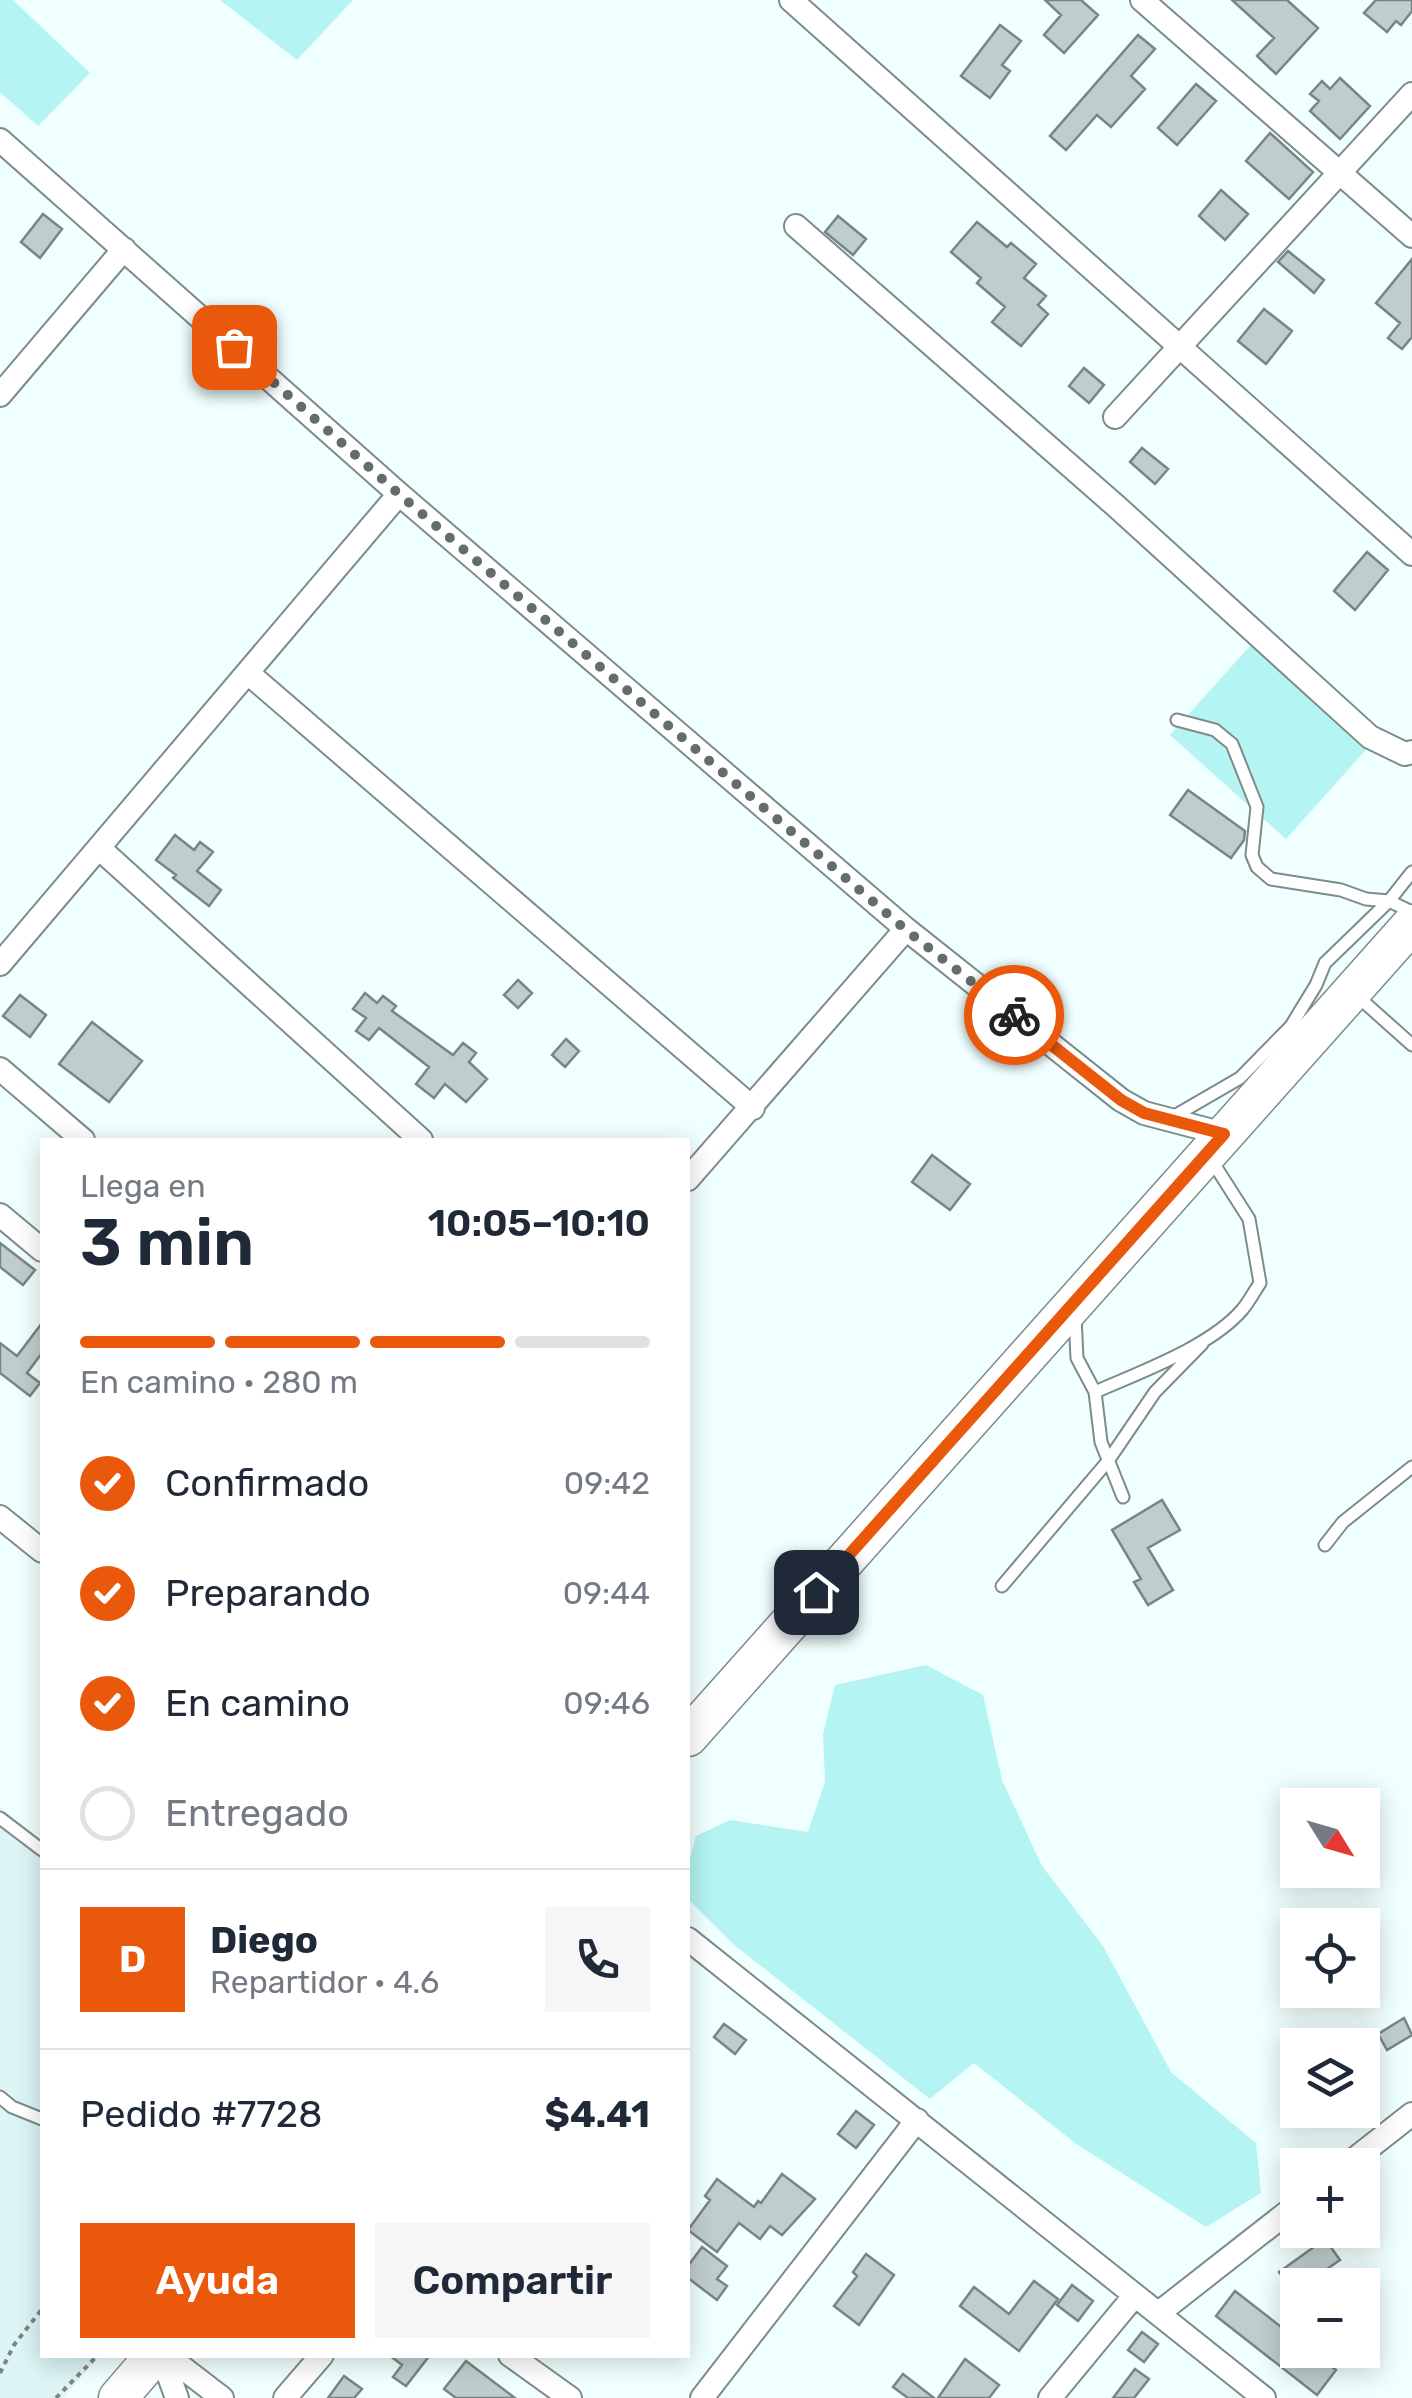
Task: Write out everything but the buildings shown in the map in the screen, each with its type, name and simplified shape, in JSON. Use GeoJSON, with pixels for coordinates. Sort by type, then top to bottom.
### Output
{"type":"FeatureCollection","features":[{"type":"Feature","properties":{"kind":"main road"},"geometry":{"type":"LineString","coordinates":[[690,1735],[1351,992],[1400,912]]}},
{"type":"Feature","properties":{"kind":"main road"},"geometry":{"type":"LineString","coordinates":[[118,2398],[158,2358]]}},
{"type":"Feature","properties":{"kind":"street"},"geometry":{"type":"LineString","coordinates":[[791,0],[1412,554]]}},
{"type":"Feature","properties":{"kind":"street"},"geometry":{"type":"LineString","coordinates":[[1142,0],[1412,236]]}},
{"type":"Feature","properties":{"kind":"street"},"geometry":{"type":"LineString","coordinates":[[1115,417],[1412,94]]}},
{"type":"Feature","properties":{"kind":"street"},"geometry":{"type":"LineString","coordinates":[[0,140],[399,494],[906,930],[1121,1100],[1144,1113],[1170,1118],[1216,1144]]}},
{"type":"Feature","properties":{"kind":"street"},"geometry":{"type":"LineString","coordinates":[[796,226],[1116,506],[1370,737],[1404,754],[1412,752]]}},
{"type":"Feature","properties":{"kind":"street"},"geometry":{"type":"LineString","coordinates":[[0,396],[124,249]]}},
{"type":"Feature","properties":{"kind":"street"},"geometry":{"type":"LineString","coordinates":[[0,964],[399,494]]}},
{"type":"Feature","properties":{"kind":"street"},"geometry":{"type":"LineString","coordinates":[[248,673],[752,1108]]}},
{"type":"Feature","properties":{"kind":"street"},"geometry":{"type":"LineString","coordinates":[[99,848],[419,1138]]}},
{"type":"Feature","properties":{"kind":"street"},"geometry":{"type":"LineString","coordinates":[[690,1177],[906,930]]}},
{"type":"Feature","properties":{"kind":"street"},"geometry":{"type":"LineString","coordinates":[[0,1068],[80,1138]]}},
{"type":"Feature","properties":{"kind":"street"},"geometry":{"type":"LineString","coordinates":[[0,1215],[40,1248]]}},
{"type":"Feature","properties":{"kind":"street"},"geometry":{"type":"LineString","coordinates":[[0,1517],[40,1550]]}},
{"type":"Feature","properties":{"kind":"street"},"geometry":{"type":"LineString","coordinates":[[690,1940],[1264,2398]]}},
{"type":"Feature","properties":{"kind":"street"},"geometry":{"type":"LineString","coordinates":[[1369,2148],[1412,2114]]}},
{"type":"Feature","properties":{"kind":"street"},"geometry":{"type":"LineString","coordinates":[[702,2398],[917,2120]]}},
{"type":"Feature","properties":{"kind":"street"},"geometry":{"type":"LineString","coordinates":[[1160,2312],[1280,2218]]}},
{"type":"Feature","properties":{"kind":"street"},"geometry":{"type":"LineString","coordinates":[[1050,2398],[1135,2295]]}},
{"type":"Feature","properties":{"kind":"street"},"geometry":{"type":"LineString","coordinates":[[162,2358],[174,2397]]}},
{"type":"Feature","properties":{"kind":"street"},"geometry":{"type":"LineString","coordinates":[[165,2358],[222,2398]]}},
{"type":"Feature","properties":{"kind":"street"},"geometry":{"type":"LineString","coordinates":[[285,2398],[319,2358]]}},
{"type":"Feature","properties":{"kind":"street"},"geometry":{"type":"LineString","coordinates":[[514,2358],[570,2398]]}},
{"type":"Feature","properties":{"kind":"lane"},"geometry":{"type":"LineString","coordinates":[[1177,720],[1215,730],[1232,744],[1258,807],[1252,855],[1258,868],[1271,879],[1340,890],[1400,912],[1412,912]]}},
{"type":"Feature","properties":{"kind":"lane"},"geometry":{"type":"LineString","coordinates":[[1170,1118],[1240,1078],[1290,1026],[1325,964],[1400,912],[1412,872]]}},
{"type":"Feature","properties":{"kind":"lane"},"geometry":{"type":"LineString","coordinates":[[1351,992],[1412,1045]]}},
{"type":"Feature","properties":{"kind":"lane"},"geometry":{"type":"LineString","coordinates":[[1002,1586],[1108,1461],[1155,1392],[1212,1334],[1240,1312],[1260,1283],[1249,1219],[1216,1144]]}},
{"type":"Feature","properties":{"kind":"lane"},"geometry":{"type":"LineString","coordinates":[[1074,1303],[1076,1358],[1095,1392],[1101,1442],[1123,1497]]}},
{"type":"Feature","properties":{"kind":"lane"},"geometry":{"type":"LineString","coordinates":[[1095,1392],[1212,1334]]}},
{"type":"Feature","properties":{"kind":"lane"},"geometry":{"type":"LineString","coordinates":[[1326,1545],[1343,1522],[1412,1467]]}},
{"type":"Feature","properties":{"kind":"lane"},"geometry":{"type":"LineString","coordinates":[[0,1818],[40,1848]]}},
{"type":"Feature","properties":{"kind":"lane"},"geometry":{"type":"LineString","coordinates":[[0,2097],[12,2107],[40,2118]]}},
{"type":"Feature","properties":{"kind":"path"},"geometry":{"type":"LineString","coordinates":[[0,2373],[14,2344],[40,2312]]}},
{"type":"Feature","properties":{"kind":"path"},"geometry":{"type":"LineString","coordinates":[[56,2398],[95,2358]]}},
{"type":"Feature","properties":{"kind":"shaded area"},"geometry":{"type":"Polygon","coordinates":[[[0,0],[13,0],[90,73],[38,126],[0,92],[0,0]]]}},
{"type":"Feature","properties":{"kind":"shaded area"},"geometry":{"type":"Polygon","coordinates":[[[220,0],[353,0],[297,60],[220,0]]]}},
{"type":"Feature","properties":{"kind":"shaded area"},"geometry":{"type":"Polygon","coordinates":[[[1257,638],[1373,742],[1286,839],[1170,735],[1257,638]]]}},
{"type":"Feature","properties":{"kind":"shaded area"},"geometry":{"type":"Polygon","coordinates":[[[926,1665],[983,1695],[1002,1780],[1042,1866],[1103,1946],[1171,2072],[1256,2143],[1261,2193],[1206,2227],[1075,2143],[974,2063],[930,2099],[733,1944],[690,1901],[690,1858],[696,1836],[730,1820],[808,1832],[825,1782],[823,1734],[835,1685],[926,1665]]]}},
{"type":"Feature","properties":{"kind":"shaded area"},"geometry":{"type":"Polygon","coordinates":[[[0,1807],[40,1841],[40,2358],[97,2358],[63,2398],[0,2398],[0,1807]]]}},
{"type":"Feature","properties":{"kind":"way so far"},"geometry":{"type":"LineString","coordinates":[[234,347],[906,930],[1014,1015]]}},
{"type":"Feature","properties":{"kind":"route"},"geometry":{"type":"LineString","coordinates":[[816,1592],[1224,1134],[1144,1113],[1121,1100],[1014,1015]]}}]}
